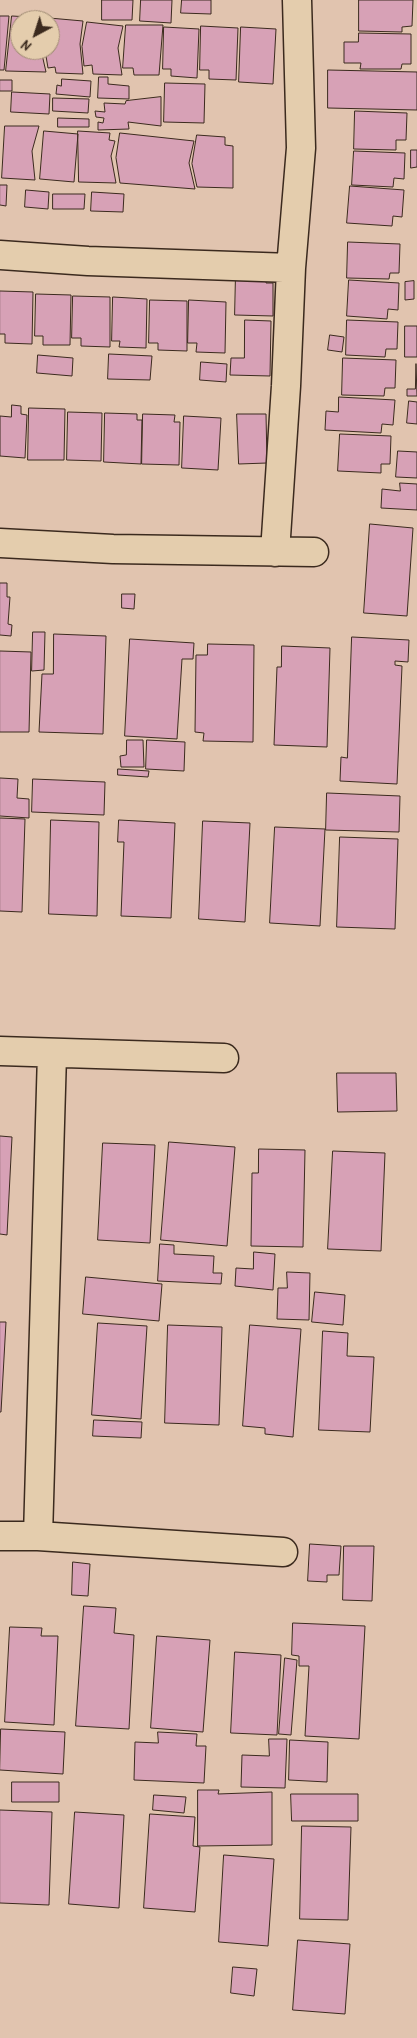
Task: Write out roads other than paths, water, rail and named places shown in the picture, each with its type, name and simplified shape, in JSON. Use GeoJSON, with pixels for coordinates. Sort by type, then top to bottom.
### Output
{"type":"FeatureCollection","features":[{"type":"Feature","properties":{"kind":"street"},"geometry":{"type":"LineString","coordinates":[[275,552],[286,386],[290,268],[301,148],[297,0]]}},
{"type":"Feature","properties":{"kind":"street"},"geometry":{"type":"LineString","coordinates":[[0,256],[290,268]]}},
{"type":"Feature","properties":{"kind":"street"},"geometry":{"type":"LineString","coordinates":[[0,543],[113,548],[314,552]]}},
{"type":"Feature","properties":{"kind":"street"},"geometry":{"type":"LineString","coordinates":[[0,1051],[224,1058]]}},
{"type":"Feature","properties":{"kind":"street"},"geometry":{"type":"LineString","coordinates":[[38,1536],[52,1054]]}},
{"type":"Feature","properties":{"kind":"street"},"geometry":{"type":"LineString","coordinates":[[0,1536],[38,1536],[283,1552]]}}]}
